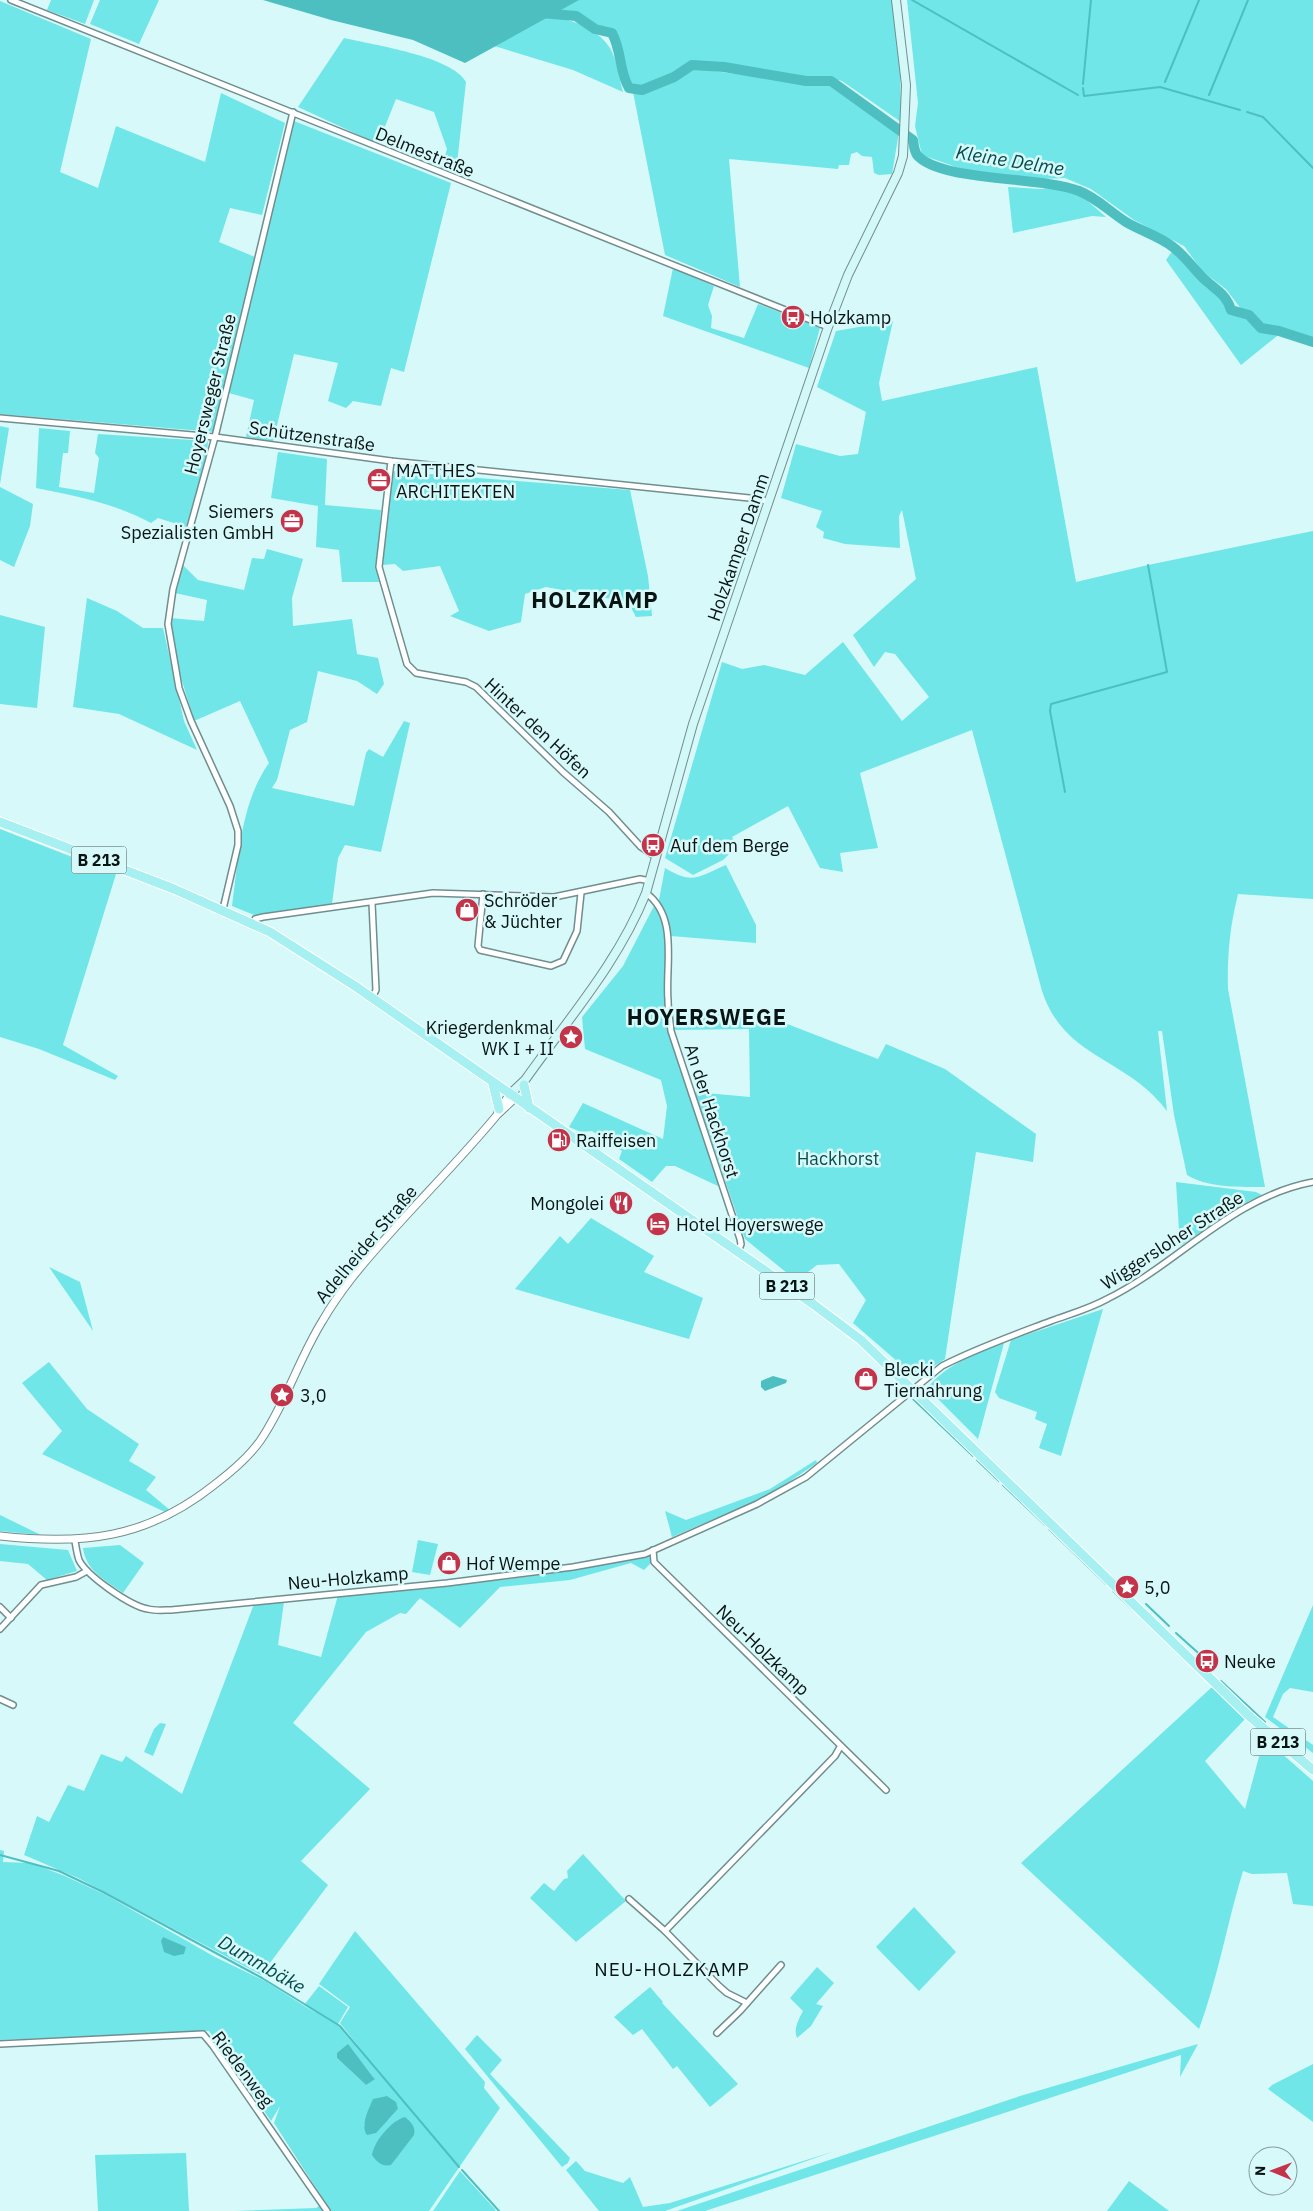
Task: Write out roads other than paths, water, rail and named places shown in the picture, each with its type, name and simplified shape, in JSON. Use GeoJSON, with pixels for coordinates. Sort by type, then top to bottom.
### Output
{"type":"FeatureCollection","features":[{"type":"Feature","properties":{"kind":"main road","name":"Holzkamper Damm"},"geometry":{"type":"LineString","coordinates":[[511,1097],[524,1083],[606,971],[636,918],[650,882],[693,724],[828,327],[848,275],[898,173],[906,122],[904,58],[896,0]]}},
{"type":"Feature","properties":{"kind":"main road","name":"B 213"},"geometry":{"type":"LineString","coordinates":[[0,822],[253,923],[334,972],[372,998],[511,1097],[738,1252],[861,1340],[1249,1716],[1313,1770]]}},
{"type":"Feature","properties":{"kind":"main road"},"geometry":{"type":"LineString","coordinates":[[524,1083],[529,1108]]}},
{"type":"Feature","properties":{"kind":"main road"},"geometry":{"type":"LineString","coordinates":[[493,1084],[498,1112]]}},
{"type":"Feature","properties":{"kind":"street","name":"Delmestraße"},"geometry":{"type":"LineString","coordinates":[[12,0],[293,112],[456,180],[828,327]]}},
{"type":"Feature","properties":{"kind":"street","name":"Hoyersweger Straße"},"geometry":{"type":"LineString","coordinates":[[223,910],[230,886],[238,831],[236,820],[191,721],[179,688],[168,624],[173,589],[215,437],[293,112]]}},
{"type":"Feature","properties":{"kind":"street","name":"Schützenstraße"},"geometry":{"type":"LineString","coordinates":[[0,418],[215,437],[391,461],[759,499],[769,502]]}},
{"type":"Feature","properties":{"kind":"street","name":"Hinter den Höfen"},"geometry":{"type":"LineString","coordinates":[[391,461],[379,567],[407,664],[416,673],[466,682],[476,687],[563,772],[609,812],[641,848],[656,857]]}},
{"type":"Feature","properties":{"kind":"street"},"geometry":{"type":"LineString","coordinates":[[253,923],[255,919],[264,917],[434,893],[554,896],[581,893],[640,879],[650,882]]}},
{"type":"Feature","properties":{"kind":"street"},"geometry":{"type":"LineString","coordinates":[[483,894],[478,946],[480,950],[551,966],[563,961],[577,931],[581,893]]}},
{"type":"Feature","properties":{"kind":"street","name":"An der Hackhorst"},"geometry":{"type":"LineString","coordinates":[[646,893],[657,904],[669,938],[667,999],[671,1031],[740,1239],[741,1244],[738,1252]]}},
{"type":"Feature","properties":{"kind":"street"},"geometry":{"type":"LineString","coordinates":[[372,903],[376,990],[372,998]]}},
{"type":"Feature","properties":{"kind":"street","name":"Adelheider Straße"},"geometry":{"type":"LineString","coordinates":[[0,1536],[49,1541],[75,1541],[132,1530],[162,1518],[198,1498],[231,1472],[260,1441],[284,1398],[322,1320],[352,1279],[511,1097]]}},
{"type":"Feature","properties":{"kind":"street","name":"Wiggersloher Straße"},"geometry":{"type":"LineString","coordinates":[[913,1389],[942,1366],[967,1353],[1108,1299],[1144,1278],[1246,1206],[1313,1182]]}},
{"type":"Feature","properties":{"kind":"street","name":"Neu-Holzkamp"},"geometry":{"type":"LineString","coordinates":[[75,1541],[79,1559],[87,1571],[135,1605],[146,1609],[171,1610],[466,1581],[622,1559],[653,1550],[763,1501],[806,1477],[913,1389]]}},
{"type":"Feature","properties":{"kind":"street","name":"Neu-Holzkamp"},"geometry":{"type":"LineString","coordinates":[[653,1550],[654,1562],[840,1747],[886,1790]]}},
{"type":"Feature","properties":{"kind":"street"},"geometry":{"type":"LineString","coordinates":[[0,1629],[41,1585],[76,1577],[87,1571]]}},
{"type":"Feature","properties":{"kind":"street"},"geometry":{"type":"LineString","coordinates":[[0,1607],[11,1618]]}},
{"type":"Feature","properties":{"kind":"street"},"geometry":{"type":"LineString","coordinates":[[0,1699],[12,1705]]}},
{"type":"Feature","properties":{"kind":"street"},"geometry":{"type":"LineString","coordinates":[[665,1931],[829,1762],[840,1747]]}},
{"type":"Feature","properties":{"kind":"street"},"geometry":{"type":"LineString","coordinates":[[629,1899],[665,1931],[723,1990],[747,2003]]}},
{"type":"Feature","properties":{"kind":"street"},"geometry":{"type":"LineString","coordinates":[[717,2033],[781,1965]]}},
{"type":"Feature","properties":{"kind":"street","name":"Riedenweg"},"geometry":{"type":"LineString","coordinates":[[0,2044],[203,2034],[327,2211]]}},
{"type":"Feature","properties":{"kind":"waterway"},"geometry":{"type":"LineString","coordinates":[[912,0],[1078,95]]}},
{"type":"Feature","properties":{"kind":"waterway"},"geometry":{"type":"LineString","coordinates":[[1083,84],[1091,0]]}},
{"type":"Feature","properties":{"kind":"waterway"},"geometry":{"type":"LineString","coordinates":[[1165,82],[1199,0]]}},
{"type":"Feature","properties":{"kind":"waterway"},"geometry":{"type":"LineString","coordinates":[[1209,95],[1248,0]]}},
{"type":"Feature","properties":{"kind":"waterway","name":"Kleine Delme"},"geometry":{"type":"LineString","coordinates":[[541,13],[576,16],[595,29],[612,33],[629,88],[642,90],[674,77],[692,65],[724,67],[806,81],[831,81],[913,140],[917,155],[929,164],[968,174],[1062,186],[1086,194],[1126,222],[1173,247],[1202,277],[1223,295],[1231,310],[1249,315],[1261,328],[1279,331],[1313,342]]}},
{"type":"Feature","properties":{"kind":"waterway"},"geometry":{"type":"LineString","coordinates":[[1083,88],[1084,96],[1160,87],[1240,110]]}},
{"type":"Feature","properties":{"kind":"waterway"},"geometry":{"type":"LineString","coordinates":[[1247,112],[1263,117],[1313,168]]}},
{"type":"Feature","properties":{"kind":"waterway"},"geometry":{"type":"LineString","coordinates":[[1065,792],[1050,711],[1051,704],[1167,672],[1148,565]]}},
{"type":"Feature","properties":{"kind":"waterway"},"geometry":{"type":"LineString","coordinates":[[912,1398],[973,1456]]}},
{"type":"Feature","properties":{"kind":"waterway"},"geometry":{"type":"LineString","coordinates":[[977,1460],[999,1481]]}},
{"type":"Feature","properties":{"kind":"waterway"},"geometry":{"type":"LineString","coordinates":[[1003,1485],[1045,1525]]}},
{"type":"Feature","properties":{"kind":"waterway"},"geometry":{"type":"LineString","coordinates":[[1049,1529],[1106,1584]]}},
{"type":"Feature","properties":{"kind":"waterway"},"geometry":{"type":"LineString","coordinates":[[1113,1591],[1131,1608]]}},
{"type":"Feature","properties":{"kind":"waterway"},"geometry":{"type":"LineString","coordinates":[[1146,1604],[1169,1626]]}},
{"type":"Feature","properties":{"kind":"waterway"},"geometry":{"type":"LineString","coordinates":[[1176,1633],[1205,1659]]}},
{"type":"Feature","properties":{"kind":"waterway"},"geometry":{"type":"LineString","coordinates":[[1221,1681],[1265,1722]]}},
{"type":"Feature","properties":{"kind":"waterway","name":"Dummbäke"},"geometry":{"type":"LineString","coordinates":[[0,1855],[59,1871],[103,1892],[262,1978],[340,2026],[459,2167]]}},
{"type":"Feature","properties":{"kind":"waterway","name":"Dummbäke"},"geometry":{"type":"LineString","coordinates":[[462,2170],[499,2211]]}},
{"type":"Feature","properties":{"kind":"place","name":"Holzkamp"},"geometry":{"type":"Point","coordinates":[793,317]}},
{"type":"Feature","properties":{"kind":"place","name":"MATTHES ARCHITEKTEN"},"geometry":{"type":"Point","coordinates":[379,480]}},
{"type":"Feature","properties":{"kind":"place","name":"Siemers Spezialisten GmbH"},"geometry":{"type":"Point","coordinates":[292,521]}},
{"type":"Feature","properties":{"kind":"place","name":"Auf dem Berge"},"geometry":{"type":"Point","coordinates":[653,845]}},
{"type":"Feature","properties":{"kind":"place","name":"Schröder & Jüchter"},"geometry":{"type":"Point","coordinates":[467,910]}},
{"type":"Feature","properties":{"kind":"place","name":"Kriegerdenkmal WK I + II"},"geometry":{"type":"Point","coordinates":[571,1037]}},
{"type":"Feature","properties":{"kind":"place","name":"Raiffeisen"},"geometry":{"type":"Point","coordinates":[559,1140]}},
{"type":"Feature","properties":{"kind":"place","name":"Mongolei"},"geometry":{"type":"Point","coordinates":[621,1203]}},
{"type":"Feature","properties":{"kind":"place","name":"Hotel Hoyerswege"},"geometry":{"type":"Point","coordinates":[658,1224]}},
{"type":"Feature","properties":{"kind":"place","name":"Blecki Tiernahrung"},"geometry":{"type":"Point","coordinates":[866,1379]}},
{"type":"Feature","properties":{"kind":"place","name":"3,0"},"geometry":{"type":"Point","coordinates":[282,1395]}},
{"type":"Feature","properties":{"kind":"place","name":"Hof Wempe"},"geometry":{"type":"Point","coordinates":[449,1563]}},
{"type":"Feature","properties":{"kind":"place","name":"5,0"},"geometry":{"type":"Point","coordinates":[1127,1587]}},
{"type":"Feature","properties":{"kind":"place","name":"Neuke"},"geometry":{"type":"Point","coordinates":[1207,1661]}},
{"type":"Feature","properties":{"kind":"district","name":"HOLZKAMP"},"geometry":{"type":"Point","coordinates":[595,599]}},
{"type":"Feature","properties":{"kind":"district","name":"HOYERSWEGE"},"geometry":{"type":"Point","coordinates":[707,1016]}},
{"type":"Feature","properties":{"kind":"district","name":"NEU-HOLZKAMP"},"geometry":{"type":"Point","coordinates":[672,1969]}},
{"type":"Feature","properties":{"kind":"park label","name":"Hackhorst"},"geometry":{"type":"Point","coordinates":[838,1158]}}]}
